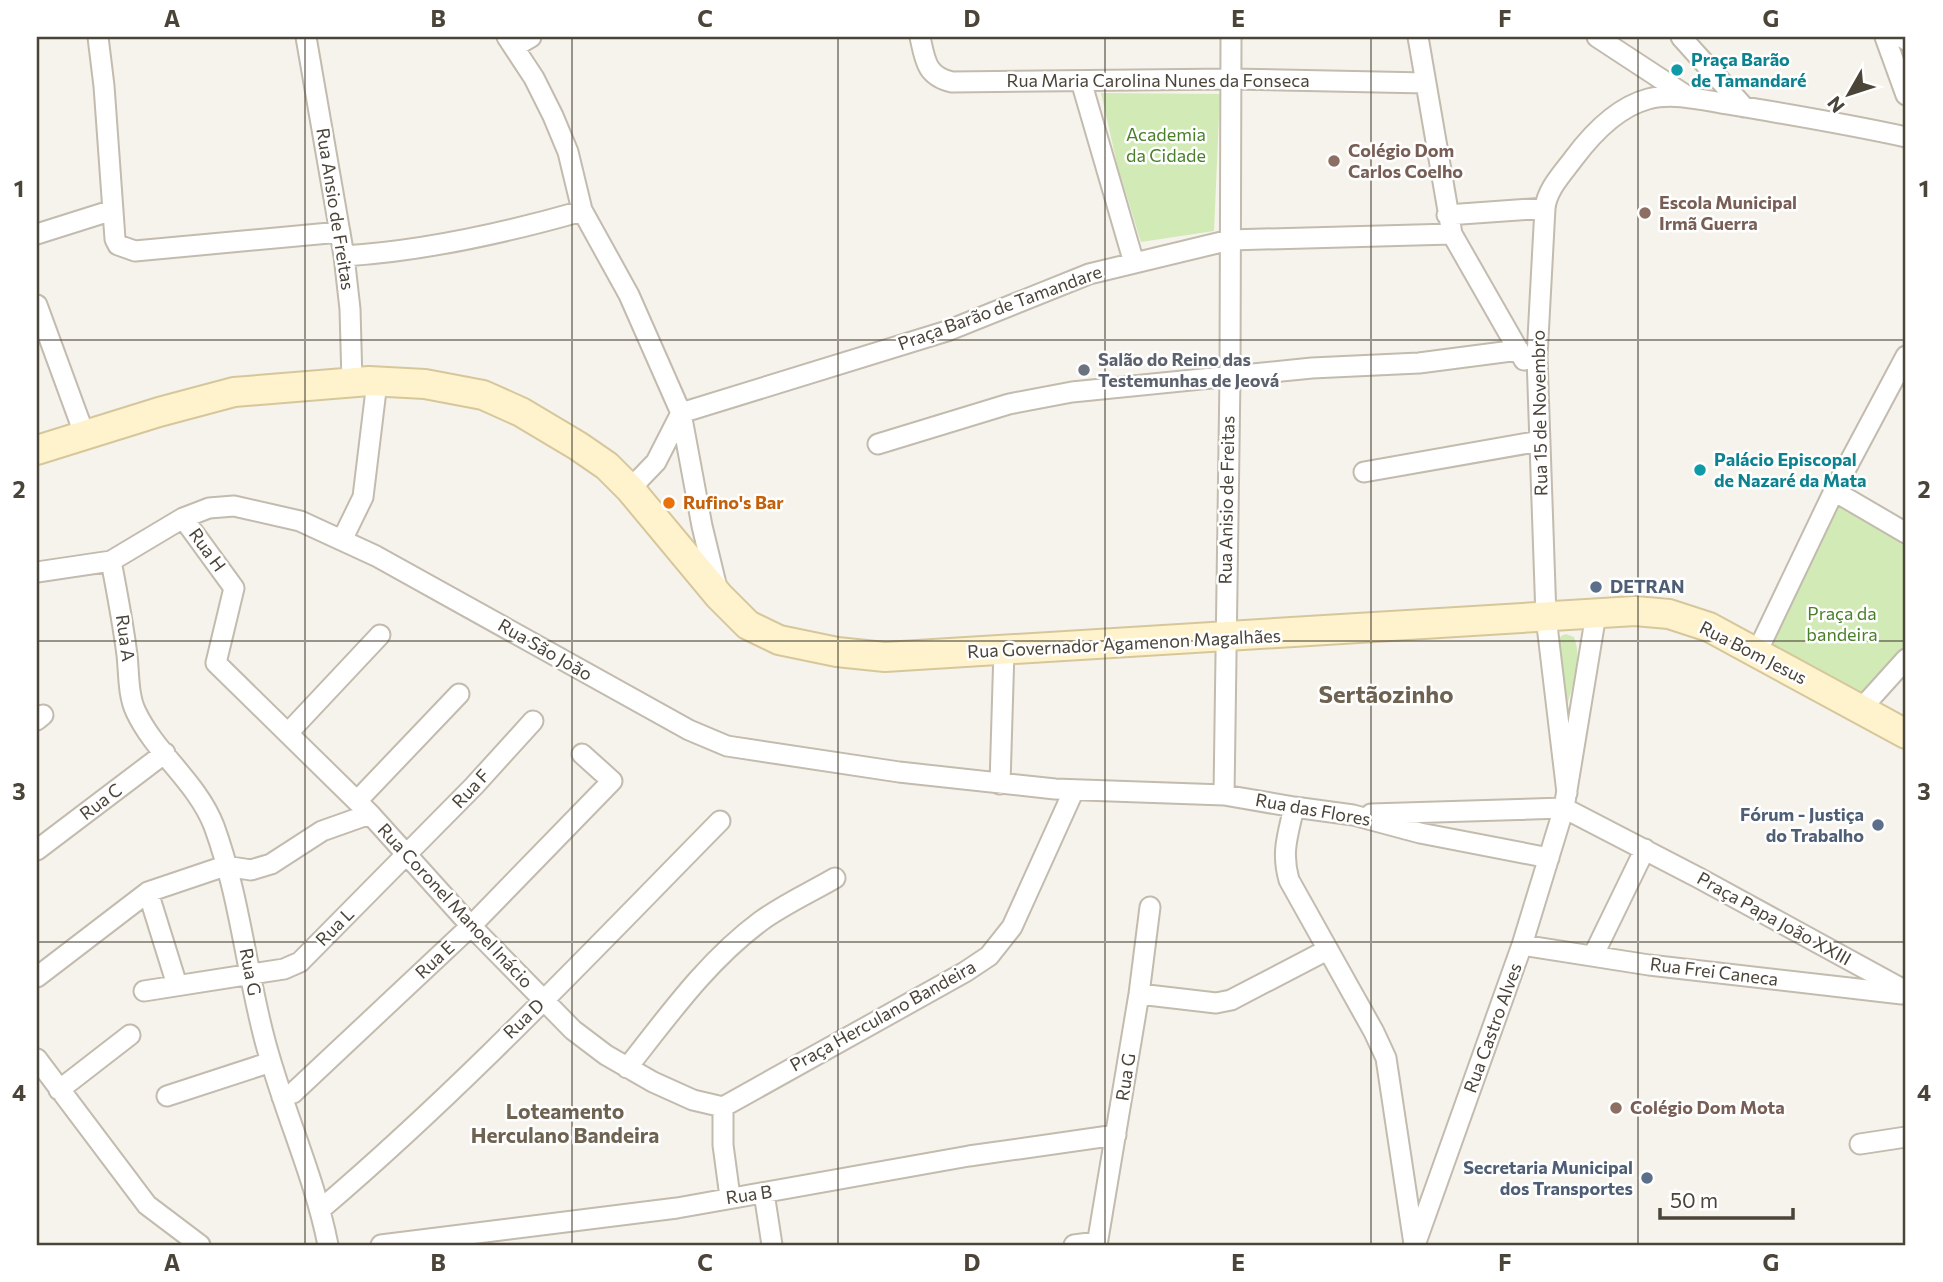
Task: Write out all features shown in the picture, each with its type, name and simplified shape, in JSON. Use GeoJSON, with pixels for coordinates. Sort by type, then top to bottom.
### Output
{"type":"FeatureCollection","features":[{"type":"Feature","properties":{"kind":"street"},"geometry":{"type":"LineString","coordinates":[[98,37],[115,239],[118,245],[135,251],[340,232]]}},
{"type":"Feature","properties":{"kind":"street","name":"Rua Ansio de Freitas"},"geometry":{"type":"LineString","coordinates":[[306,37],[340,232],[350,309],[365,382],[363,497],[342,540]]}},
{"type":"Feature","properties":{"kind":"street","name":"Rua Maria Carolina Nunes da Fonseca"},"geometry":{"type":"LineString","coordinates":[[920,37],[926,65],[940,79],[952,82],[1231,79],[1426,83]]}},
{"type":"Feature","properties":{"kind":"street","name":"Rua Anisio de Freitas"},"geometry":{"type":"LineString","coordinates":[[1224,795],[1230,377],[1231,37]]}},
{"type":"Feature","properties":{"kind":"street"},"geometry":{"type":"LineString","coordinates":[[1418,37],[1450,225],[1538,384]]}},
{"type":"Feature","properties":{"kind":"street"},"geometry":{"type":"LineString","coordinates":[[1597,37],[1691,99]]}},
{"type":"Feature","properties":{"kind":"street"},"geometry":{"type":"LineString","coordinates":[[1681,37],[1744,107]]}},
{"type":"Feature","properties":{"kind":"street"},"geometry":{"type":"LineString","coordinates":[[1885,37],[1906,95]]}},
{"type":"Feature","properties":{"kind":"street"},"geometry":{"type":"LineString","coordinates":[[517,40],[568,152],[582,211],[629,295],[681,413],[702,526],[719,596]]}},
{"type":"Feature","properties":{"kind":"street"},"geometry":{"type":"LineString","coordinates":[[1081,80],[1134,263]]}},
{"type":"Feature","properties":{"kind":"street"},"geometry":{"type":"LineString","coordinates":[[1545,208],[1551,189],[1587,141],[1628,107],[1649,98],[1677,97],[1744,107],[1906,137]]}},
{"type":"Feature","properties":{"kind":"street","name":"Praça Barão de Tamandare"},"geometry":{"type":"LineString","coordinates":[[681,413],[947,331],[1089,274],[1230,240],[1450,225],[1545,208]]}},
{"type":"Feature","properties":{"kind":"street","name":"Rua 15 de Novembro"},"geometry":{"type":"LineString","coordinates":[[1545,208],[1537,357],[1546,617],[1566,800]]}},
{"type":"Feature","properties":{"kind":"street"},"geometry":{"type":"LineString","coordinates":[[37,234],[113,210]]}},
{"type":"Feature","properties":{"kind":"street"},"geometry":{"type":"LineString","coordinates":[[344,257],[378,254],[492,234],[582,211]]}},
{"type":"Feature","properties":{"kind":"street"},"geometry":{"type":"LineString","coordinates":[[37,305],[85,436]]}},
{"type":"Feature","properties":{"kind":"street"},"geometry":{"type":"LineString","coordinates":[[878,444],[1009,404],[1072,392],[1312,368],[1419,363],[1519,350]]}},
{"type":"Feature","properties":{"kind":"street"},"geometry":{"type":"LineString","coordinates":[[1757,652],[1833,491],[1906,356]]}},
{"type":"Feature","properties":{"kind":"street","name":"Rua Governador Agamenon Magalhães"},"geometry":{"type":"LineString","coordinates":[[37,450],[234,392],[365,382],[425,384],[483,396],[521,412],[607,466],[630,489],[719,596],[748,625],[779,640],[837,652],[885,657],[1546,617]]}},
{"type":"Feature","properties":{"kind":"street"},"geometry":{"type":"LineString","coordinates":[[630,489],[656,462],[681,413]]}},
{"type":"Feature","properties":{"kind":"street"},"geometry":{"type":"LineString","coordinates":[[1364,472],[1540,441]]}},
{"type":"Feature","properties":{"kind":"street"},"geometry":{"type":"LineString","coordinates":[[1833,491],[1906,533]]}},
{"type":"Feature","properties":{"kind":"street","name":"Rua São João"},"geometry":{"type":"LineString","coordinates":[[37,572],[111,561],[183,518],[209,508],[234,506],[300,521],[342,540],[474,609],[688,730],[727,746],[899,772],[1074,790]]}},
{"type":"Feature","properties":{"kind":"street","name":"Rua H"},"geometry":{"type":"LineString","coordinates":[[183,518],[234,588],[216,663]]}},
{"type":"Feature","properties":{"kind":"street","name":"Rua A"},"geometry":{"type":"LineString","coordinates":[[111,561],[137,715]]}},
{"type":"Feature","properties":{"kind":"street","name":"Rua Bom Jesus"},"geometry":{"type":"LineString","coordinates":[[1546,617],[1635,611],[1669,614],[1709,627],[1906,734]]}},
{"type":"Feature","properties":{"kind":"street","name":"Rua Castro Alves"},"geometry":{"type":"LineString","coordinates":[[1415,1245],[1522,946],[1566,800],[1596,614]]}},
{"type":"Feature","properties":{"kind":"street"},"geometry":{"type":"LineString","coordinates":[[288,733],[380,635]]}},
{"type":"Feature","properties":{"kind":"street"},"geometry":{"type":"LineString","coordinates":[[1000,784],[1004,650]]}},
{"type":"Feature","properties":{"kind":"street"},"geometry":{"type":"LineString","coordinates":[[1860,710],[1906,659]]}},
{"type":"Feature","properties":{"kind":"street","name":"Rua Coronel Manoel Inácio"},"geometry":{"type":"LineString","coordinates":[[216,663],[363,807],[471,926],[573,1030],[627,1068],[693,1100],[723,1107]]}},
{"type":"Feature","properties":{"kind":"street"},"geometry":{"type":"LineString","coordinates":[[37,977],[148,891],[225,866],[251,870],[271,864],[363,807],[459,694]]}},
{"type":"Feature","properties":{"kind":"street","name":"Rua G"},"geometry":{"type":"LineString","coordinates":[[137,715],[195,791],[213,824],[271,1062],[321,1209],[328,1245]]}},
{"type":"Feature","properties":{"kind":"street","name":"Rua F"},"geometry":{"type":"LineString","coordinates":[[407,855],[533,721]]}},
{"type":"Feature","properties":{"kind":"street","name":"Rua C"},"geometry":{"type":"LineString","coordinates":[[37,850],[165,753]]}},
{"type":"Feature","properties":{"kind":"street","name":"Rua E"},"geometry":{"type":"LineString","coordinates":[[282,1097],[293,1093],[471,926],[612,781],[582,754]]}},
{"type":"Feature","properties":{"kind":"street","name":"Rua das Flores"},"geometry":{"type":"LineString","coordinates":[[1074,790],[1224,795],[1353,815],[1420,833],[1549,858]]}},
{"type":"Feature","properties":{"kind":"street","name":"Praça Herculano Bandeira"},"geometry":{"type":"LineString","coordinates":[[723,1107],[989,956],[1012,928],[1074,790]]}},
{"type":"Feature","properties":{"kind":"street"},"geometry":{"type":"LineString","coordinates":[[1353,815],[1566,800]]}},
{"type":"Feature","properties":{"kind":"street","name":"Praça Papa João XXIII"},"geometry":{"type":"LineString","coordinates":[[1566,800],[1643,848],[1906,993]]}},
{"type":"Feature","properties":{"kind":"street"},"geometry":{"type":"LineString","coordinates":[[1294,807],[1284,851],[1284,863],[1289,880],[1386,1058],[1415,1245]]}},
{"type":"Feature","properties":{"kind":"street","name":"Rua D"},"geometry":{"type":"LineString","coordinates":[[321,1209],[402,1136],[543,1001],[719,821]]}},
{"type":"Feature","properties":{"kind":"street"},"geometry":{"type":"LineString","coordinates":[[1594,956],[1643,848]]}},
{"type":"Feature","properties":{"kind":"street","name":"Rua L"},"geometry":{"type":"LineString","coordinates":[[250,974],[284,969],[300,962],[407,855]]}},
{"type":"Feature","properties":{"kind":"street"},"geometry":{"type":"LineString","coordinates":[[627,1068],[688,990],[737,941],[763,920],[835,878]]}},
{"type":"Feature","properties":{"kind":"street"},"geometry":{"type":"LineString","coordinates":[[148,891],[177,985]]}},
{"type":"Feature","properties":{"kind":"street","name":"Rua G"},"geometry":{"type":"LineString","coordinates":[[1097,1244],[1139,994],[1150,907]]}},
{"type":"Feature","properties":{"kind":"street","name":"Rua Frei Caneca"},"geometry":{"type":"LineString","coordinates":[[1522,946],[1906,993]]}},
{"type":"Feature","properties":{"kind":"street"},"geometry":{"type":"LineString","coordinates":[[1139,994],[1216,1003],[1231,1000],[1327,950]]}},
{"type":"Feature","properties":{"kind":"street"},"geometry":{"type":"LineString","coordinates":[[144,990],[250,974]]}},
{"type":"Feature","properties":{"kind":"street"},"geometry":{"type":"LineString","coordinates":[[60,1090],[130,1035]]}},
{"type":"Feature","properties":{"kind":"street"},"geometry":{"type":"LineString","coordinates":[[37,1059],[147,1205],[200,1245]]}},
{"type":"Feature","properties":{"kind":"street"},"geometry":{"type":"LineString","coordinates":[[167,1096],[271,1062]]}},
{"type":"Feature","properties":{"kind":"street"},"geometry":{"type":"LineString","coordinates":[[723,1107],[723,1145],[730,1197]]}},
{"type":"Feature","properties":{"kind":"street","name":"Rua B"},"geometry":{"type":"LineString","coordinates":[[381,1245],[677,1208],[970,1156],[1116,1135]]}},
{"type":"Feature","properties":{"kind":"street"},"geometry":{"type":"LineString","coordinates":[[1860,1144],[1906,1137]]}},
{"type":"Feature","properties":{"kind":"street"},"geometry":{"type":"LineString","coordinates":[[764,1193],[772,1245]]}},
{"type":"Feature","properties":{"kind":"street"},"geometry":{"type":"LineString","coordinates":[[1074,1245],[1097,1244]]}},
{"type":"Feature","properties":{"kind":"green space","name":"Academia da Cidade"},"geometry":{"type":"Polygon","coordinates":[[[1101,93],[1220,94],[1214,231],[1141,242],[1118,168],[1101,93]]]}},
{"type":"Feature","properties":{"kind":"green space","name":"Praça da bandeira"},"geometry":{"type":"Polygon","coordinates":[[[1834,491],[1906,533],[1906,659],[1860,710],[1757,652],[1834,491]]]}},
{"type":"Feature","properties":{"kind":"green space"},"geometry":{"type":"Polygon","coordinates":[[[1566,634],[1574,637],[1577,654],[1576,673],[1566,709],[1557,644],[1561,636],[1566,634]]]}},
{"type":"Feature","properties":{"kind":"place","name":"Praça Barão de Tamandaré"},"geometry":{"type":"Point","coordinates":[1677,70]}},
{"type":"Feature","properties":{"kind":"place","name":"Colégio Dom Carlos Coelho"},"geometry":{"type":"Point","coordinates":[1334,161]}},
{"type":"Feature","properties":{"kind":"place","name":"Escola Municipal Irmã Guerra"},"geometry":{"type":"Point","coordinates":[1645,213]}},
{"type":"Feature","properties":{"kind":"place","name":"Salão do Reino das Testemunhas de Jeová"},"geometry":{"type":"Point","coordinates":[1084,370]}},
{"type":"Feature","properties":{"kind":"place","name":"Palácio Episcopal de Nazaré da Mata"},"geometry":{"type":"Point","coordinates":[1700,470]}},
{"type":"Feature","properties":{"kind":"place","name":"Rufino's Bar"},"geometry":{"type":"Point","coordinates":[669,503]}},
{"type":"Feature","properties":{"kind":"place","name":"DETRAN"},"geometry":{"type":"Point","coordinates":[1596,587]}},
{"type":"Feature","properties":{"kind":"place","name":"Fórum - Justiça do Trabalho"},"geometry":{"type":"Point","coordinates":[1878,825]}},
{"type":"Feature","properties":{"kind":"place","name":"Colégio Dom Mota"},"geometry":{"type":"Point","coordinates":[1616,1108]}},
{"type":"Feature","properties":{"kind":"place","name":"Secretaria Municipal dos Transportes"},"geometry":{"type":"Point","coordinates":[1647,1178]}},
{"type":"Feature","properties":{"kind":"district","name":"Sertãozinho"},"geometry":{"type":"Point","coordinates":[1386,695]}},
{"type":"Feature","properties":{"kind":"district","name":"Loteamento Herculano Bandeira"},"geometry":{"type":"Point","coordinates":[565,1124]}}]}
